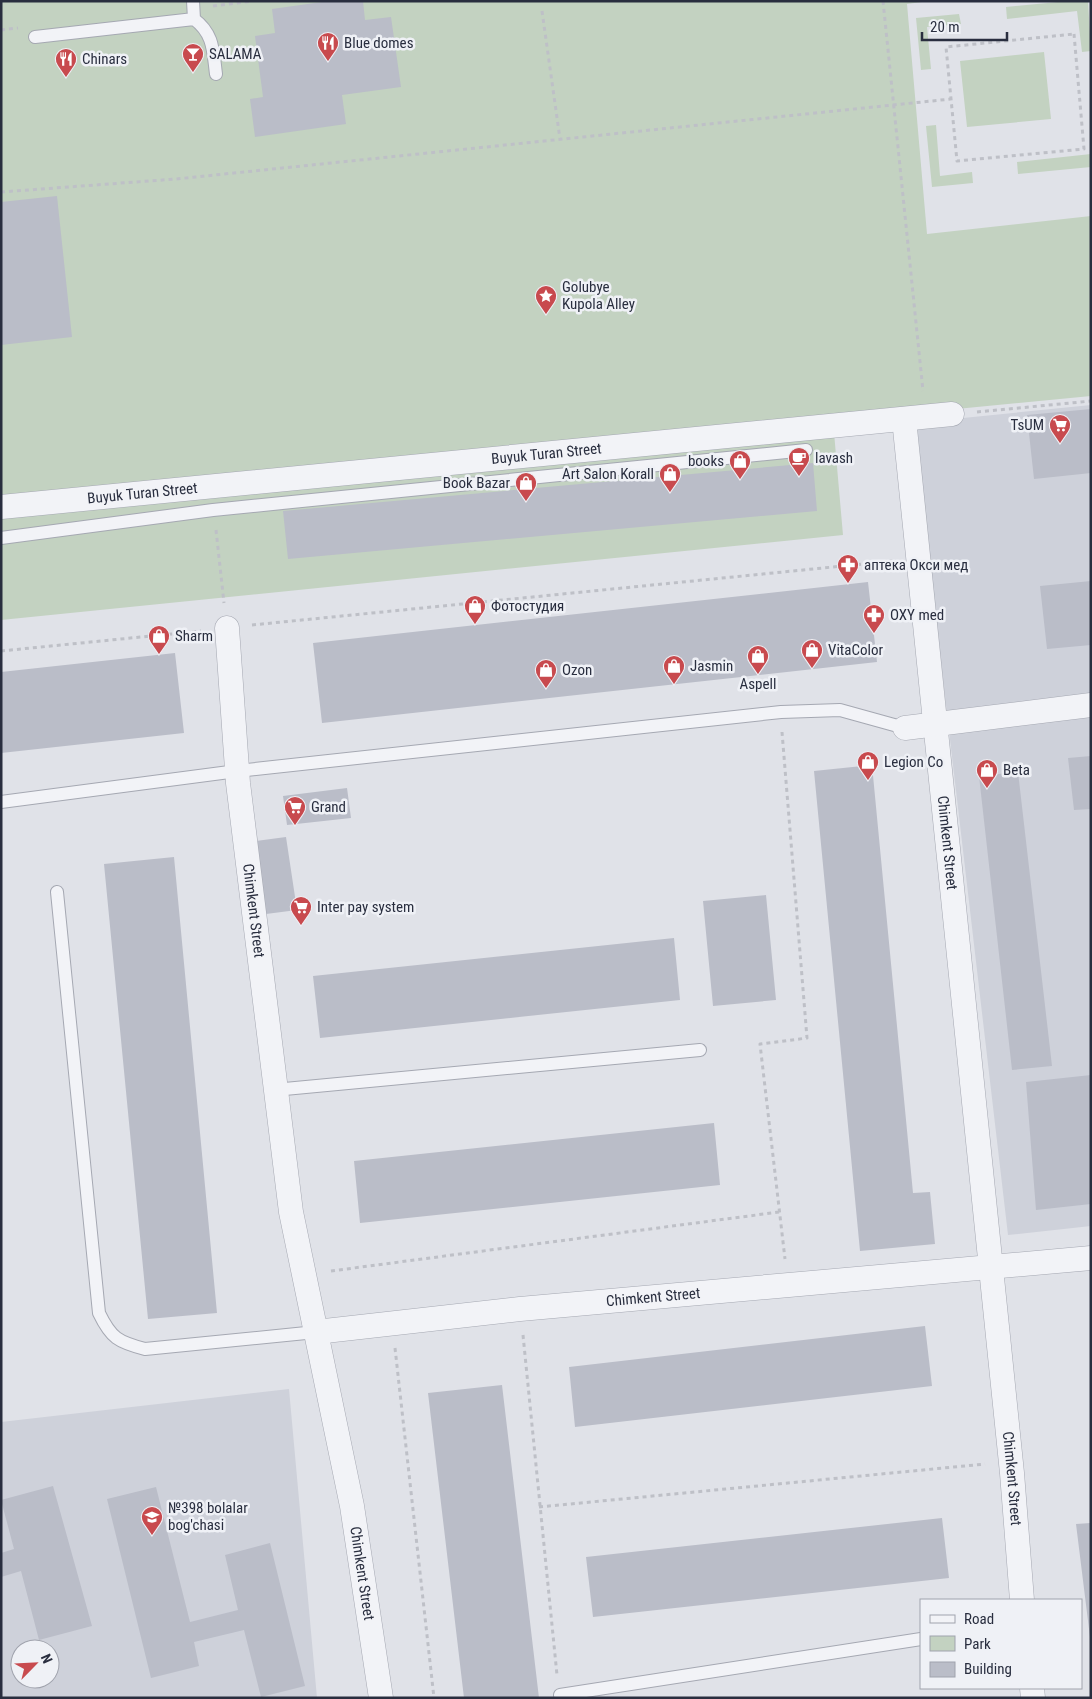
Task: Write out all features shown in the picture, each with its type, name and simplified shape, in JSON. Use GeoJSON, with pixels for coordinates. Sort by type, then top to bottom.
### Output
{"type":"FeatureCollection","features":[{"type":"Feature","properties":{"kind":"street","name":"Buyuk Turan Street"},"geometry":{"type":"LineString","coordinates":[[1,507],[952,414]]}},
{"type":"Feature","properties":{"kind":"street","name":"Chimkent Street"},"geometry":{"type":"LineString","coordinates":[[915,418],[918,559],[1011,1461],[1022,1599]]}},
{"type":"Feature","properties":{"kind":"street","name":"Chimkent Street"},"geometry":{"type":"LineString","coordinates":[[227,628],[237,771],[274,1090],[291,1212],[352,1506],[381,1698]]}},
{"type":"Feature","properties":{"kind":"street"},"geometry":{"type":"LineString","coordinates":[[905,728],[1091,705]]}},
{"type":"Feature","properties":{"kind":"street","name":"Chimkent Street"},"geometry":{"type":"LineString","coordinates":[[316,1332],[520,1309],[1091,1258]]}},
{"type":"Feature","properties":{"kind":"lane"},"geometry":{"type":"LineString","coordinates":[[192,1],[194,19]]}},
{"type":"Feature","properties":{"kind":"lane"},"geometry":{"type":"LineString","coordinates":[[35,37],[194,19],[203,26],[211,37],[216,74]]}},
{"type":"Feature","properties":{"kind":"lane"},"geometry":{"type":"LineString","coordinates":[[1,538],[214,510],[806,450]]}},
{"type":"Feature","properties":{"kind":"lane"},"geometry":{"type":"LineString","coordinates":[[1,802],[237,771],[781,712],[840,710],[905,728]]}},
{"type":"Feature","properties":{"kind":"lane"},"geometry":{"type":"LineString","coordinates":[[57,892],[99,1313],[109,1334],[124,1344],[145,1349],[316,1332]]}},
{"type":"Feature","properties":{"kind":"lane"},"geometry":{"type":"LineString","coordinates":[[274,1090],[700,1050]]}},
{"type":"Feature","properties":{"kind":"lane"},"geometry":{"type":"LineString","coordinates":[[560,1695],[920,1639]]}},
{"type":"Feature","properties":{"kind":"path"},"geometry":{"type":"LineString","coordinates":[[883,1],[894,104],[915,418]]}},
{"type":"Feature","properties":{"kind":"path"},"geometry":{"type":"LineString","coordinates":[[542,11],[560,139]]}},
{"type":"Feature","properties":{"kind":"path"},"geometry":{"type":"LineString","coordinates":[[1074,34],[1084,149],[957,161],[951,99],[946,47],[1074,34]]}},
{"type":"Feature","properties":{"kind":"path"},"geometry":{"type":"LineString","coordinates":[[1,192],[176,179],[951,99]]}},
{"type":"Feature","properties":{"kind":"path"},"geometry":{"type":"LineString","coordinates":[[952,414],[1091,401]]}},
{"type":"Feature","properties":{"kind":"path"},"geometry":{"type":"LineString","coordinates":[[214,510],[227,628]]}},
{"type":"Feature","properties":{"kind":"path"},"geometry":{"type":"LineString","coordinates":[[1,651],[918,559]]}},
{"type":"Feature","properties":{"kind":"path"},"geometry":{"type":"LineString","coordinates":[[781,712],[807,1038],[760,1044],[788,1284]]}},
{"type":"Feature","properties":{"kind":"path"},"geometry":{"type":"LineString","coordinates":[[323,1272],[780,1212]]}},
{"type":"Feature","properties":{"kind":"path"},"geometry":{"type":"LineString","coordinates":[[520,1309],[539,1507],[560,1695]]}},
{"type":"Feature","properties":{"kind":"path"},"geometry":{"type":"LineString","coordinates":[[393,1323],[434,1698]]}},
{"type":"Feature","properties":{"kind":"path"},"geometry":{"type":"LineString","coordinates":[[539,1507],[1011,1461]]}},
{"type":"Feature","properties":{"kind":"shaded area"},"geometry":{"type":"Polygon","coordinates":[[[1091,405],[1091,1226],[1008,1235],[913,423],[1091,405]]]}},
{"type":"Feature","properties":{"kind":"shaded area","name":"№398 bolalar bog'chasi"},"geometry":{"type":"Polygon","coordinates":[[[289,1389],[317,1698],[1,1698],[1,1422],[289,1389]]]}},
{"type":"Feature","properties":{"kind":"green space","name":"Golubye Kupola Alley"},"geometry":{"type":"Polygon","coordinates":[[[1,1],[929,1],[907,4],[927,234],[1091,216],[1091,396],[833,421],[843,535],[1,620],[1,1]]]}},
{"type":"Feature","properties":{"kind":"green space"},"geometry":{"type":"Polygon","coordinates":[[[1088,1],[1091,51],[1082,52],[1077,11],[1007,19],[1006,7],[1088,1]]]}},
{"type":"Feature","properties":{"kind":"green space"},"geometry":{"type":"Polygon","coordinates":[[[959,14],[961,24],[927,27],[931,69],[921,70],[916,18],[959,14]]]}},
{"type":"Feature","properties":{"kind":"green space"},"geometry":{"type":"Polygon","coordinates":[[[1044,52],[1051,119],[967,127],[960,61],[1044,52]]]}},
{"type":"Feature","properties":{"kind":"green space"},"geometry":{"type":"Polygon","coordinates":[[[936,125],[940,176],[972,172],[973,183],[932,187],[926,126],[936,125]]]}},
{"type":"Feature","properties":{"kind":"green space"},"geometry":{"type":"Polygon","coordinates":[[[1091,154],[1091,167],[1018,174],[1017,162],[1091,154]]]}},
{"type":"Feature","properties":{"kind":"building","name":"Blue domes"},"geometry":{"type":"Polygon","coordinates":[[[329,1],[363,1],[365,20],[391,17],[401,87],[342,95],[346,124],[255,137],[250,99],[263,97],[255,36],[275,33],[272,9],[329,1]]]}},
{"type":"Feature","properties":{"kind":"building"},"geometry":{"type":"Polygon","coordinates":[[[57,196],[72,337],[1,345],[1,202],[57,196]]]}},
{"type":"Feature","properties":{"kind":"building","name":"TsUM"},"geometry":{"type":"Polygon","coordinates":[[[1091,409],[1091,473],[1034,479],[1027,415],[1091,409]]]}},
{"type":"Feature","properties":{"kind":"building"},"geometry":{"type":"Polygon","coordinates":[[[813,463],[817,511],[288,559],[283,511],[813,463]]]}},
{"type":"Feature","properties":{"kind":"building"},"geometry":{"type":"Polygon","coordinates":[[[1091,581],[1091,645],[1047,649],[1040,586],[1091,581]]]}},
{"type":"Feature","properties":{"kind":"building"},"geometry":{"type":"Polygon","coordinates":[[[868,582],[877,662],[322,723],[313,643],[868,582]]]}},
{"type":"Feature","properties":{"kind":"building"},"geometry":{"type":"Polygon","coordinates":[[[175,653],[184,733],[1,753],[1,672],[175,653]]]}},
{"type":"Feature","properties":{"kind":"building"},"geometry":{"type":"Polygon","coordinates":[[[1091,756],[1091,809],[1074,810],[1068,758],[1091,756]]]}},
{"type":"Feature","properties":{"kind":"building"},"geometry":{"type":"Polygon","coordinates":[[[872,765],[913,1193],[930,1192],[935,1244],[860,1251],[814,771],[872,765]]]}},
{"type":"Feature","properties":{"kind":"building"},"geometry":{"type":"Polygon","coordinates":[[[1018,772],[1052,1066],[1012,1070],[979,776],[1018,772]]]}},
{"type":"Feature","properties":{"kind":"building"},"geometry":{"type":"Polygon","coordinates":[[[347,788],[351,818],[287,825],[283,796],[347,788]]]}},
{"type":"Feature","properties":{"kind":"building"},"geometry":{"type":"Polygon","coordinates":[[[286,837],[297,910],[266,914],[256,841],[286,837]]]}},
{"type":"Feature","properties":{"kind":"building"},"geometry":{"type":"Polygon","coordinates":[[[174,857],[217,1313],[148,1319],[104,864],[174,857]]]}},
{"type":"Feature","properties":{"kind":"building"},"geometry":{"type":"Polygon","coordinates":[[[766,895],[776,1000],[713,1006],[703,901],[766,895]]]}},
{"type":"Feature","properties":{"kind":"building"},"geometry":{"type":"Polygon","coordinates":[[[674,938],[680,1000],[320,1038],[313,976],[674,938]]]}},
{"type":"Feature","properties":{"kind":"building"},"geometry":{"type":"Polygon","coordinates":[[[1091,1075],[1091,1204],[1036,1210],[1026,1082],[1091,1075]]]}},
{"type":"Feature","properties":{"kind":"building"},"geometry":{"type":"Polygon","coordinates":[[[714,1123],[720,1185],[360,1223],[354,1161],[714,1123]]]}},
{"type":"Feature","properties":{"kind":"building"},"geometry":{"type":"Polygon","coordinates":[[[925,1326],[932,1386],[575,1427],[569,1367],[925,1326]]]}},
{"type":"Feature","properties":{"kind":"building"},"geometry":{"type":"Polygon","coordinates":[[[502,1385],[539,1698],[464,1698],[428,1393],[502,1385]]]}},
{"type":"Feature","properties":{"kind":"building"},"geometry":{"type":"Polygon","coordinates":[[[53,1486],[92,1626],[39,1639],[21,1571],[1,1577],[1,1553],[14,1549],[1,1500],[53,1486]]]}},
{"type":"Feature","properties":{"kind":"building"},"geometry":{"type":"Polygon","coordinates":[[[156,1487],[190,1622],[238,1610],[225,1555],[270,1543],[305,1686],[261,1697],[244,1630],[194,1642],[199,1666],[151,1678],[107,1499],[156,1487]]]}},
{"type":"Feature","properties":{"kind":"building"},"geometry":{"type":"Polygon","coordinates":[[[942,1518],[949,1578],[593,1617],[586,1557],[942,1518]]]}},
{"type":"Feature","properties":{"kind":"building"},"geometry":{"type":"Polygon","coordinates":[[[1091,1523],[1091,1637],[1090,1637],[1076,1524],[1091,1523]]]}},
{"type":"Feature","properties":{"kind":"place","name":"Blue domes"},"geometry":{"type":"Point","coordinates":[328,62]}},
{"type":"Feature","properties":{"kind":"place","name":"SALAMA"},"geometry":{"type":"Point","coordinates":[193,73]}},
{"type":"Feature","properties":{"kind":"place","name":"Chinars"},"geometry":{"type":"Point","coordinates":[66,78]}},
{"type":"Feature","properties":{"kind":"place","name":"Golubye Kupola Alley"},"geometry":{"type":"Point","coordinates":[546,315]}},
{"type":"Feature","properties":{"kind":"place","name":"TsUM"},"geometry":{"type":"Point","coordinates":[1060,444]}},
{"type":"Feature","properties":{"kind":"place","name":"lavash"},"geometry":{"type":"Point","coordinates":[799,477]}},
{"type":"Feature","properties":{"kind":"place","name":"books"},"geometry":{"type":"Point","coordinates":[740,480]}},
{"type":"Feature","properties":{"kind":"place","name":"Art Salon Korall"},"geometry":{"type":"Point","coordinates":[670,493]}},
{"type":"Feature","properties":{"kind":"place","name":"Book Bazar"},"geometry":{"type":"Point","coordinates":[526,502]}},
{"type":"Feature","properties":{"kind":"place","name":"аптека Окси мед"},"geometry":{"type":"Point","coordinates":[848,584]}},
{"type":"Feature","properties":{"kind":"place","name":"Фотостудия"},"geometry":{"type":"Point","coordinates":[475,625]}},
{"type":"Feature","properties":{"kind":"place","name":"OXY med"},"geometry":{"type":"Point","coordinates":[874,634]}},
{"type":"Feature","properties":{"kind":"place","name":"Sharm"},"geometry":{"type":"Point","coordinates":[159,655]}},
{"type":"Feature","properties":{"kind":"place","name":"VitaColor"},"geometry":{"type":"Point","coordinates":[812,669]}},
{"type":"Feature","properties":{"kind":"place","name":"Aspell"},"geometry":{"type":"Point","coordinates":[758,675]}},
{"type":"Feature","properties":{"kind":"place","name":"Jasmin"},"geometry":{"type":"Point","coordinates":[674,685]}},
{"type":"Feature","properties":{"kind":"place","name":"Ozon"},"geometry":{"type":"Point","coordinates":[546,689]}},
{"type":"Feature","properties":{"kind":"place","name":"Legion Co"},"geometry":{"type":"Point","coordinates":[868,781]}},
{"type":"Feature","properties":{"kind":"place","name":"Beta"},"geometry":{"type":"Point","coordinates":[987,789]}},
{"type":"Feature","properties":{"kind":"place","name":"Grand"},"geometry":{"type":"Point","coordinates":[295,826]}},
{"type":"Feature","properties":{"kind":"place","name":"Inter pay system"},"geometry":{"type":"Point","coordinates":[301,926]}},
{"type":"Feature","properties":{"kind":"place","name":"№398 bolalar bog'chasi"},"geometry":{"type":"Point","coordinates":[152,1536]}}]}
